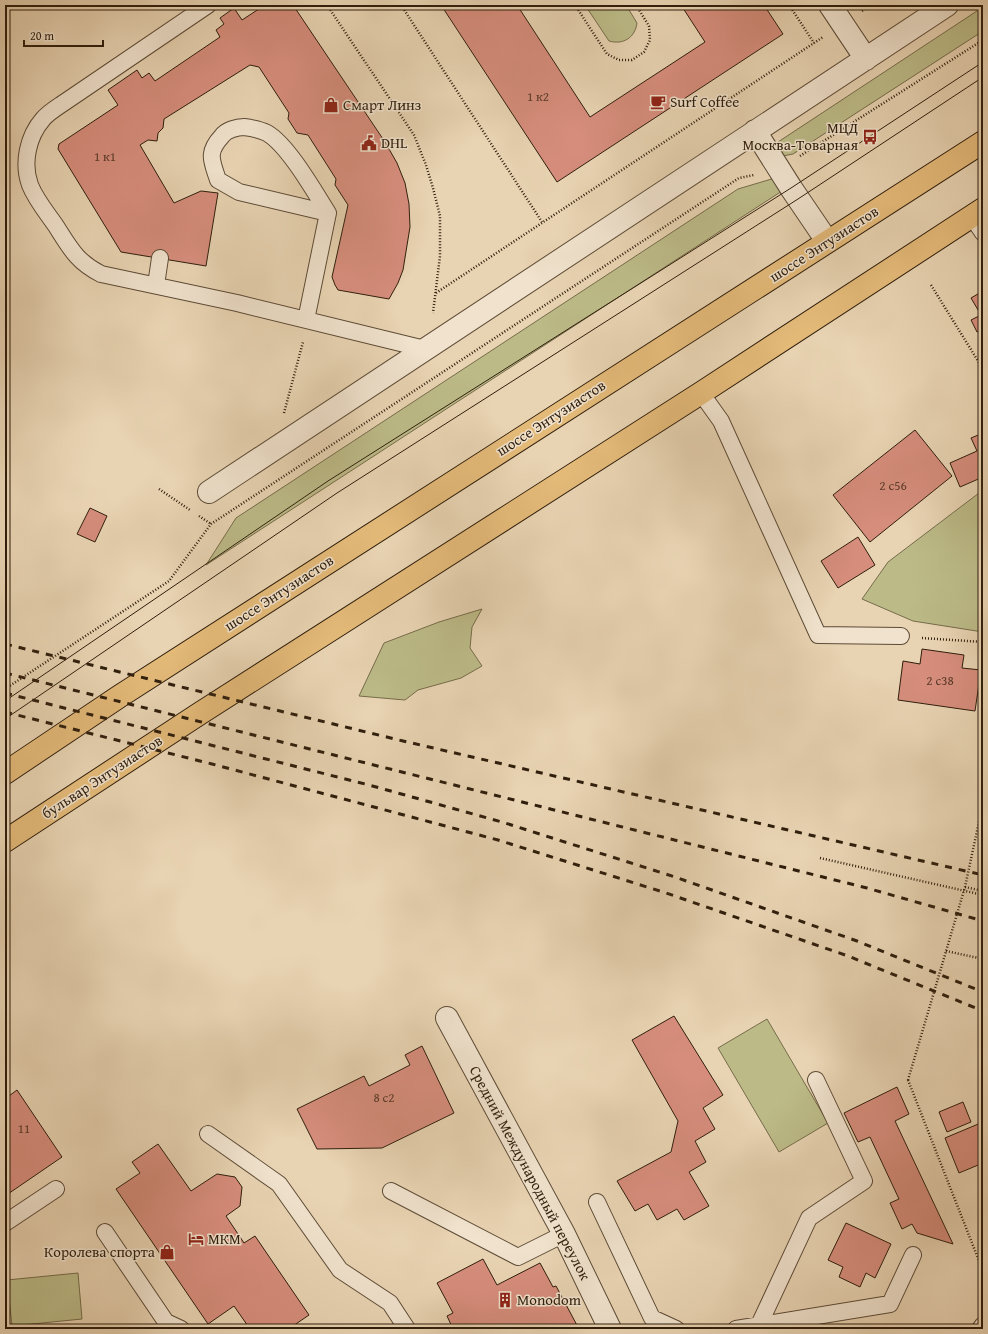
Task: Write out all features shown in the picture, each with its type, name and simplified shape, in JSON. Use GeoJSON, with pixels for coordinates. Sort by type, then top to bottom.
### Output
{"type":"FeatureCollection","features":[{"type":"Feature","properties":{"kind":"main road","name":"шоссе Энтузиастов"},"geometry":{"type":"LineString","coordinates":[[5,773],[120,696],[983,142]]}},
{"type":"Feature","properties":{"kind":"main road"},"geometry":{"type":"LineString","coordinates":[[701,393],[979,220]]}},
{"type":"Feature","properties":{"kind":"main road","name":"бульвар Энтузиастов"},"geometry":{"type":"LineString","coordinates":[[5,841],[199,714],[701,393]]}},
{"type":"Feature","properties":{"kind":"street"},"geometry":{"type":"LineString","coordinates":[[830,5],[866,58]]}},
{"type":"Feature","properties":{"kind":"street"},"geometry":{"type":"LineString","coordinates":[[209,492],[947,5]]}},
{"type":"Feature","properties":{"kind":"street"},"geometry":{"type":"LineString","coordinates":[[755,131],[827,241]]}},
{"type":"Feature","properties":{"kind":"street","name":"Средний Международный переулок"},"geometry":{"type":"LineString","coordinates":[[447,1018],[564,1234],[610,1329]]}},
{"type":"Feature","properties":{"kind":"lane"},"geometry":{"type":"LineString","coordinates":[[208,5],[62,104],[44,118],[33,133],[28,148],[26,168],[30,184],[38,200],[80,260],[89,268],[102,274],[237,303],[425,349]]}},
{"type":"Feature","properties":{"kind":"lane"},"geometry":{"type":"LineString","coordinates":[[308,320],[328,213],[288,153],[278,141],[267,133],[255,128],[239,127],[224,133],[216,142],[211,156],[218,180],[239,192],[328,213]]}},
{"type":"Feature","properties":{"kind":"lane"},"geometry":{"type":"LineString","coordinates":[[156,285],[160,258]]}},
{"type":"Feature","properties":{"kind":"lane"},"geometry":{"type":"LineString","coordinates":[[701,393],[720,421],[818,635],[901,636]]}},
{"type":"Feature","properties":{"kind":"lane"},"geometry":{"type":"LineString","coordinates":[[758,1325],[810,1218],[864,1181],[816,1080]]}},
{"type":"Feature","properties":{"kind":"lane"},"geometry":{"type":"LineString","coordinates":[[208,1134],[279,1184],[340,1270],[390,1303],[407,1329]]}},
{"type":"Feature","properties":{"kind":"lane"},"geometry":{"type":"LineString","coordinates":[[5,1223],[56,1188]]}},
{"type":"Feature","properties":{"kind":"lane"},"geometry":{"type":"LineString","coordinates":[[391,1191],[518,1257],[564,1234]]}},
{"type":"Feature","properties":{"kind":"lane"},"geometry":{"type":"LineString","coordinates":[[597,1202],[652,1318],[676,1329]]}},
{"type":"Feature","properties":{"kind":"lane"},"geometry":{"type":"LineString","coordinates":[[105,1232],[166,1322],[181,1329]]}},
{"type":"Feature","properties":{"kind":"lane"},"geometry":{"type":"LineString","coordinates":[[736,1329],[890,1304],[913,1255]]}},
{"type":"Feature","properties":{"kind":"lane"},"geometry":{"type":"LineString","coordinates":[[980,1329],[983,1325]]}},
{"type":"Feature","properties":{"kind":"path"},"geometry":{"type":"LineString","coordinates":[[327,5],[414,135],[434,188],[440,216],[440,256],[433,315],[425,349]]}},
{"type":"Feature","properties":{"kind":"path"},"geometry":{"type":"LineString","coordinates":[[401,5],[542,222]]}},
{"type":"Feature","properties":{"kind":"path"},"geometry":{"type":"LineString","coordinates":[[575,5],[607,54],[619,60],[632,60],[644,52],[650,40],[649,26],[636,5]]}},
{"type":"Feature","properties":{"kind":"path"},"geometry":{"type":"LineString","coordinates":[[789,5],[814,43]]}},
{"type":"Feature","properties":{"kind":"path"},"geometry":{"type":"LineString","coordinates":[[436,293],[871,5]]}},
{"type":"Feature","properties":{"kind":"path"},"geometry":{"type":"LineString","coordinates":[[5,689],[169,581],[211,524],[738,178],[780,169],[983,40]]}},
{"type":"Feature","properties":{"kind":"path"},"geometry":{"type":"LineString","coordinates":[[931,285],[983,369]]}},
{"type":"Feature","properties":{"kind":"path"},"geometry":{"type":"LineString","coordinates":[[297,468],[282,444],[280,429],[308,320]]}},
{"type":"Feature","properties":{"kind":"path"},"geometry":{"type":"LineString","coordinates":[[159,489],[192,511]]}},
{"type":"Feature","properties":{"kind":"path"},"geometry":{"type":"LineString","coordinates":[[198,515],[211,524]]}},
{"type":"Feature","properties":{"kind":"path"},"geometry":{"type":"LineString","coordinates":[[901,636],[983,642]]}},
{"type":"Feature","properties":{"kind":"path"},"geometry":{"type":"LineString","coordinates":[[983,803],[965,886],[908,1080],[983,1271]]}},
{"type":"Feature","properties":{"kind":"path"},"geometry":{"type":"LineString","coordinates":[[820,858],[983,895]]}},
{"type":"Feature","properties":{"kind":"path"},"geometry":{"type":"LineString","coordinates":[[965,886],[983,891]]}},
{"type":"Feature","properties":{"kind":"path"},"geometry":{"type":"LineString","coordinates":[[946,951],[983,959]]}},
{"type":"Feature","properties":{"kind":"shaded area"},"geometry":{"type":"Polygon","coordinates":[[[585,5],[626,5],[637,23],[634,33],[628,39],[623,41],[609,41],[585,5]]]}},
{"type":"Feature","properties":{"kind":"shaded area"},"geometry":{"type":"Polygon","coordinates":[[[983,7],[983,31],[793,154],[783,156],[778,142],[983,7]]]}},
{"type":"Feature","properties":{"kind":"shaded area"},"geometry":{"type":"Polygon","coordinates":[[[775,178],[782,191],[206,565],[236,518],[738,189],[775,178]]]}},
{"type":"Feature","properties":{"kind":"shaded area"},"geometry":{"type":"Polygon","coordinates":[[[983,490],[983,632],[913,621],[862,599],[888,562],[983,490]]]}},
{"type":"Feature","properties":{"kind":"shaded area"},"geometry":{"type":"Polygon","coordinates":[[[482,609],[472,627],[470,648],[482,666],[461,678],[418,690],[405,700],[359,696],[384,643],[439,622],[482,609]]]}},
{"type":"Feature","properties":{"kind":"shaded area"},"geometry":{"type":"Polygon","coordinates":[[[767,1019],[828,1123],[779,1152],[718,1048],[767,1019]]]}},
{"type":"Feature","properties":{"kind":"shaded area"},"geometry":{"type":"Polygon","coordinates":[[[78,1273],[82,1319],[12,1326],[7,1280],[78,1273]]]}},
{"type":"Feature","properties":{"kind":"building"},"geometry":{"type":"Polygon","coordinates":[[[265,5],[293,5],[385,142],[397,163],[405,183],[409,204],[410,227],[403,270],[389,299],[338,290],[335,285],[332,277],[348,205],[335,185],[336,179],[308,135],[297,133],[288,119],[289,113],[259,67],[250,65],[164,119],[163,128],[158,133],[157,141],[148,140],[140,145],[174,203],[201,191],[218,193],[206,266],[121,252],[58,149],[59,144],[118,105],[108,90],[137,70],[142,78],[149,73],[155,81],[220,37],[216,30],[224,24],[220,18],[234,8],[242,20],[265,5]]]}},
{"type":"Feature","properties":{"kind":"building"},"geometry":{"type":"Polygon","coordinates":[[[441,5],[517,5],[590,117],[705,42],[681,5],[764,5],[783,34],[557,182],[441,5]]]}},
{"type":"Feature","properties":{"kind":"building"},"geometry":{"type":"Polygon","coordinates":[[[983,291],[983,329],[977,332],[971,320],[981,315],[971,298],[983,291]]]}},
{"type":"Feature","properties":{"kind":"building"},"geometry":{"type":"Polygon","coordinates":[[[915,430],[952,476],[870,542],[833,495],[915,430]]]}},
{"type":"Feature","properties":{"kind":"building"},"geometry":{"type":"Polygon","coordinates":[[[983,433],[983,477],[960,487],[950,463],[977,451],[971,438],[983,433]]]}},
{"type":"Feature","properties":{"kind":"building"},"geometry":{"type":"Polygon","coordinates":[[[90,508],[107,516],[95,542],[77,534],[90,508]]]}},
{"type":"Feature","properties":{"kind":"building"},"geometry":{"type":"Polygon","coordinates":[[[858,537],[875,565],[838,588],[821,561],[858,537]]]}},
{"type":"Feature","properties":{"kind":"building"},"geometry":{"type":"Polygon","coordinates":[[[922,649],[964,655],[962,668],[981,670],[975,711],[898,700],[903,661],[920,664],[922,649]]]}},
{"type":"Feature","properties":{"kind":"building"},"geometry":{"type":"Polygon","coordinates":[[[674,1016],[723,1095],[703,1108],[715,1129],[695,1141],[706,1162],[689,1172],[709,1206],[684,1220],[677,1209],[657,1220],[648,1204],[635,1211],[617,1181],[671,1152],[678,1121],[632,1040],[674,1016]]]}},
{"type":"Feature","properties":{"kind":"building"},"geometry":{"type":"Polygon","coordinates":[[[422,1046],[454,1113],[382,1148],[317,1149],[297,1109],[364,1076],[369,1086],[410,1065],[405,1055],[422,1046]]]}},
{"type":"Feature","properties":{"kind":"building"},"geometry":{"type":"Polygon","coordinates":[[[897,1087],[909,1114],[895,1121],[953,1244],[917,1233],[912,1224],[902,1229],[890,1203],[899,1199],[870,1137],[858,1142],[844,1113],[897,1087]]]}},
{"type":"Feature","properties":{"kind":"building"},"geometry":{"type":"Polygon","coordinates":[[[17,1090],[62,1157],[5,1196],[5,1099],[17,1090]]]}},
{"type":"Feature","properties":{"kind":"building"},"geometry":{"type":"Polygon","coordinates":[[[963,1102],[971,1122],[947,1132],[939,1112],[963,1102]]]}},
{"type":"Feature","properties":{"kind":"building"},"geometry":{"type":"Polygon","coordinates":[[[983,1122],[983,1163],[959,1173],[945,1138],[983,1122]]]}},
{"type":"Feature","properties":{"kind":"building","name":"МКМ"},"geometry":{"type":"Polygon","coordinates":[[[158,1144],[191,1191],[217,1174],[235,1177],[242,1187],[240,1206],[226,1216],[244,1243],[255,1236],[309,1315],[290,1328],[291,1329],[250,1329],[234,1306],[208,1324],[116,1189],[140,1173],[132,1162],[158,1144]]]}},
{"type":"Feature","properties":{"kind":"building"},"geometry":{"type":"Polygon","coordinates":[[[846,1223],[891,1244],[875,1278],[866,1273],[860,1287],[839,1277],[843,1267],[828,1260],[846,1223]]]}},
{"type":"Feature","properties":{"kind":"building","name":"Monodom"},"geometry":{"type":"Polygon","coordinates":[[[483,1259],[497,1285],[540,1263],[553,1287],[556,1286],[579,1329],[453,1329],[447,1316],[453,1313],[437,1283],[483,1259]]]}},
{"type":"Feature","properties":{"kind":"tram line"},"geometry":{"type":"LineString","coordinates":[[5,701],[328,481],[791,188],[983,62]]}},
{"type":"Feature","properties":{"kind":"tram line"},"geometry":{"type":"LineString","coordinates":[[5,719],[337,493],[798,199],[983,77]]}},
{"type":"Feature","properties":{"kind":"railway"},"geometry":{"type":"LineString","coordinates":[[5,644],[403,741],[983,875]]}},
{"type":"Feature","properties":{"kind":"railway"},"geometry":{"type":"LineString","coordinates":[[5,673],[867,888],[983,921]]}},
{"type":"Feature","properties":{"kind":"railway"},"geometry":{"type":"LineString","coordinates":[[5,693],[369,785],[502,822],[675,877],[857,941],[983,992]]}},
{"type":"Feature","properties":{"kind":"railway"},"geometry":{"type":"LineString","coordinates":[[5,712],[212,764],[498,840],[666,893],[848,956],[983,1011]]}},
{"type":"Feature","properties":{"kind":"place","name":"Surf Coffee"},"geometry":{"type":"Point","coordinates":[658,102]}},
{"type":"Feature","properties":{"kind":"place","name":"Смарт Линз"},"geometry":{"type":"Point","coordinates":[331,105]}},
{"type":"Feature","properties":{"kind":"place","name":"МЦД Москва-Товарная"},"geometry":{"type":"Point","coordinates":[870,137]}},
{"type":"Feature","properties":{"kind":"place","name":"DHL"},"geometry":{"type":"Point","coordinates":[369,143]}},
{"type":"Feature","properties":{"kind":"place","name":"МКМ"},"geometry":{"type":"Point","coordinates":[196,1239]}},
{"type":"Feature","properties":{"kind":"place","name":"Королева спорта"},"geometry":{"type":"Point","coordinates":[167,1252]}},
{"type":"Feature","properties":{"kind":"place","name":"Monodom"},"geometry":{"type":"Point","coordinates":[505,1300]}}]}
